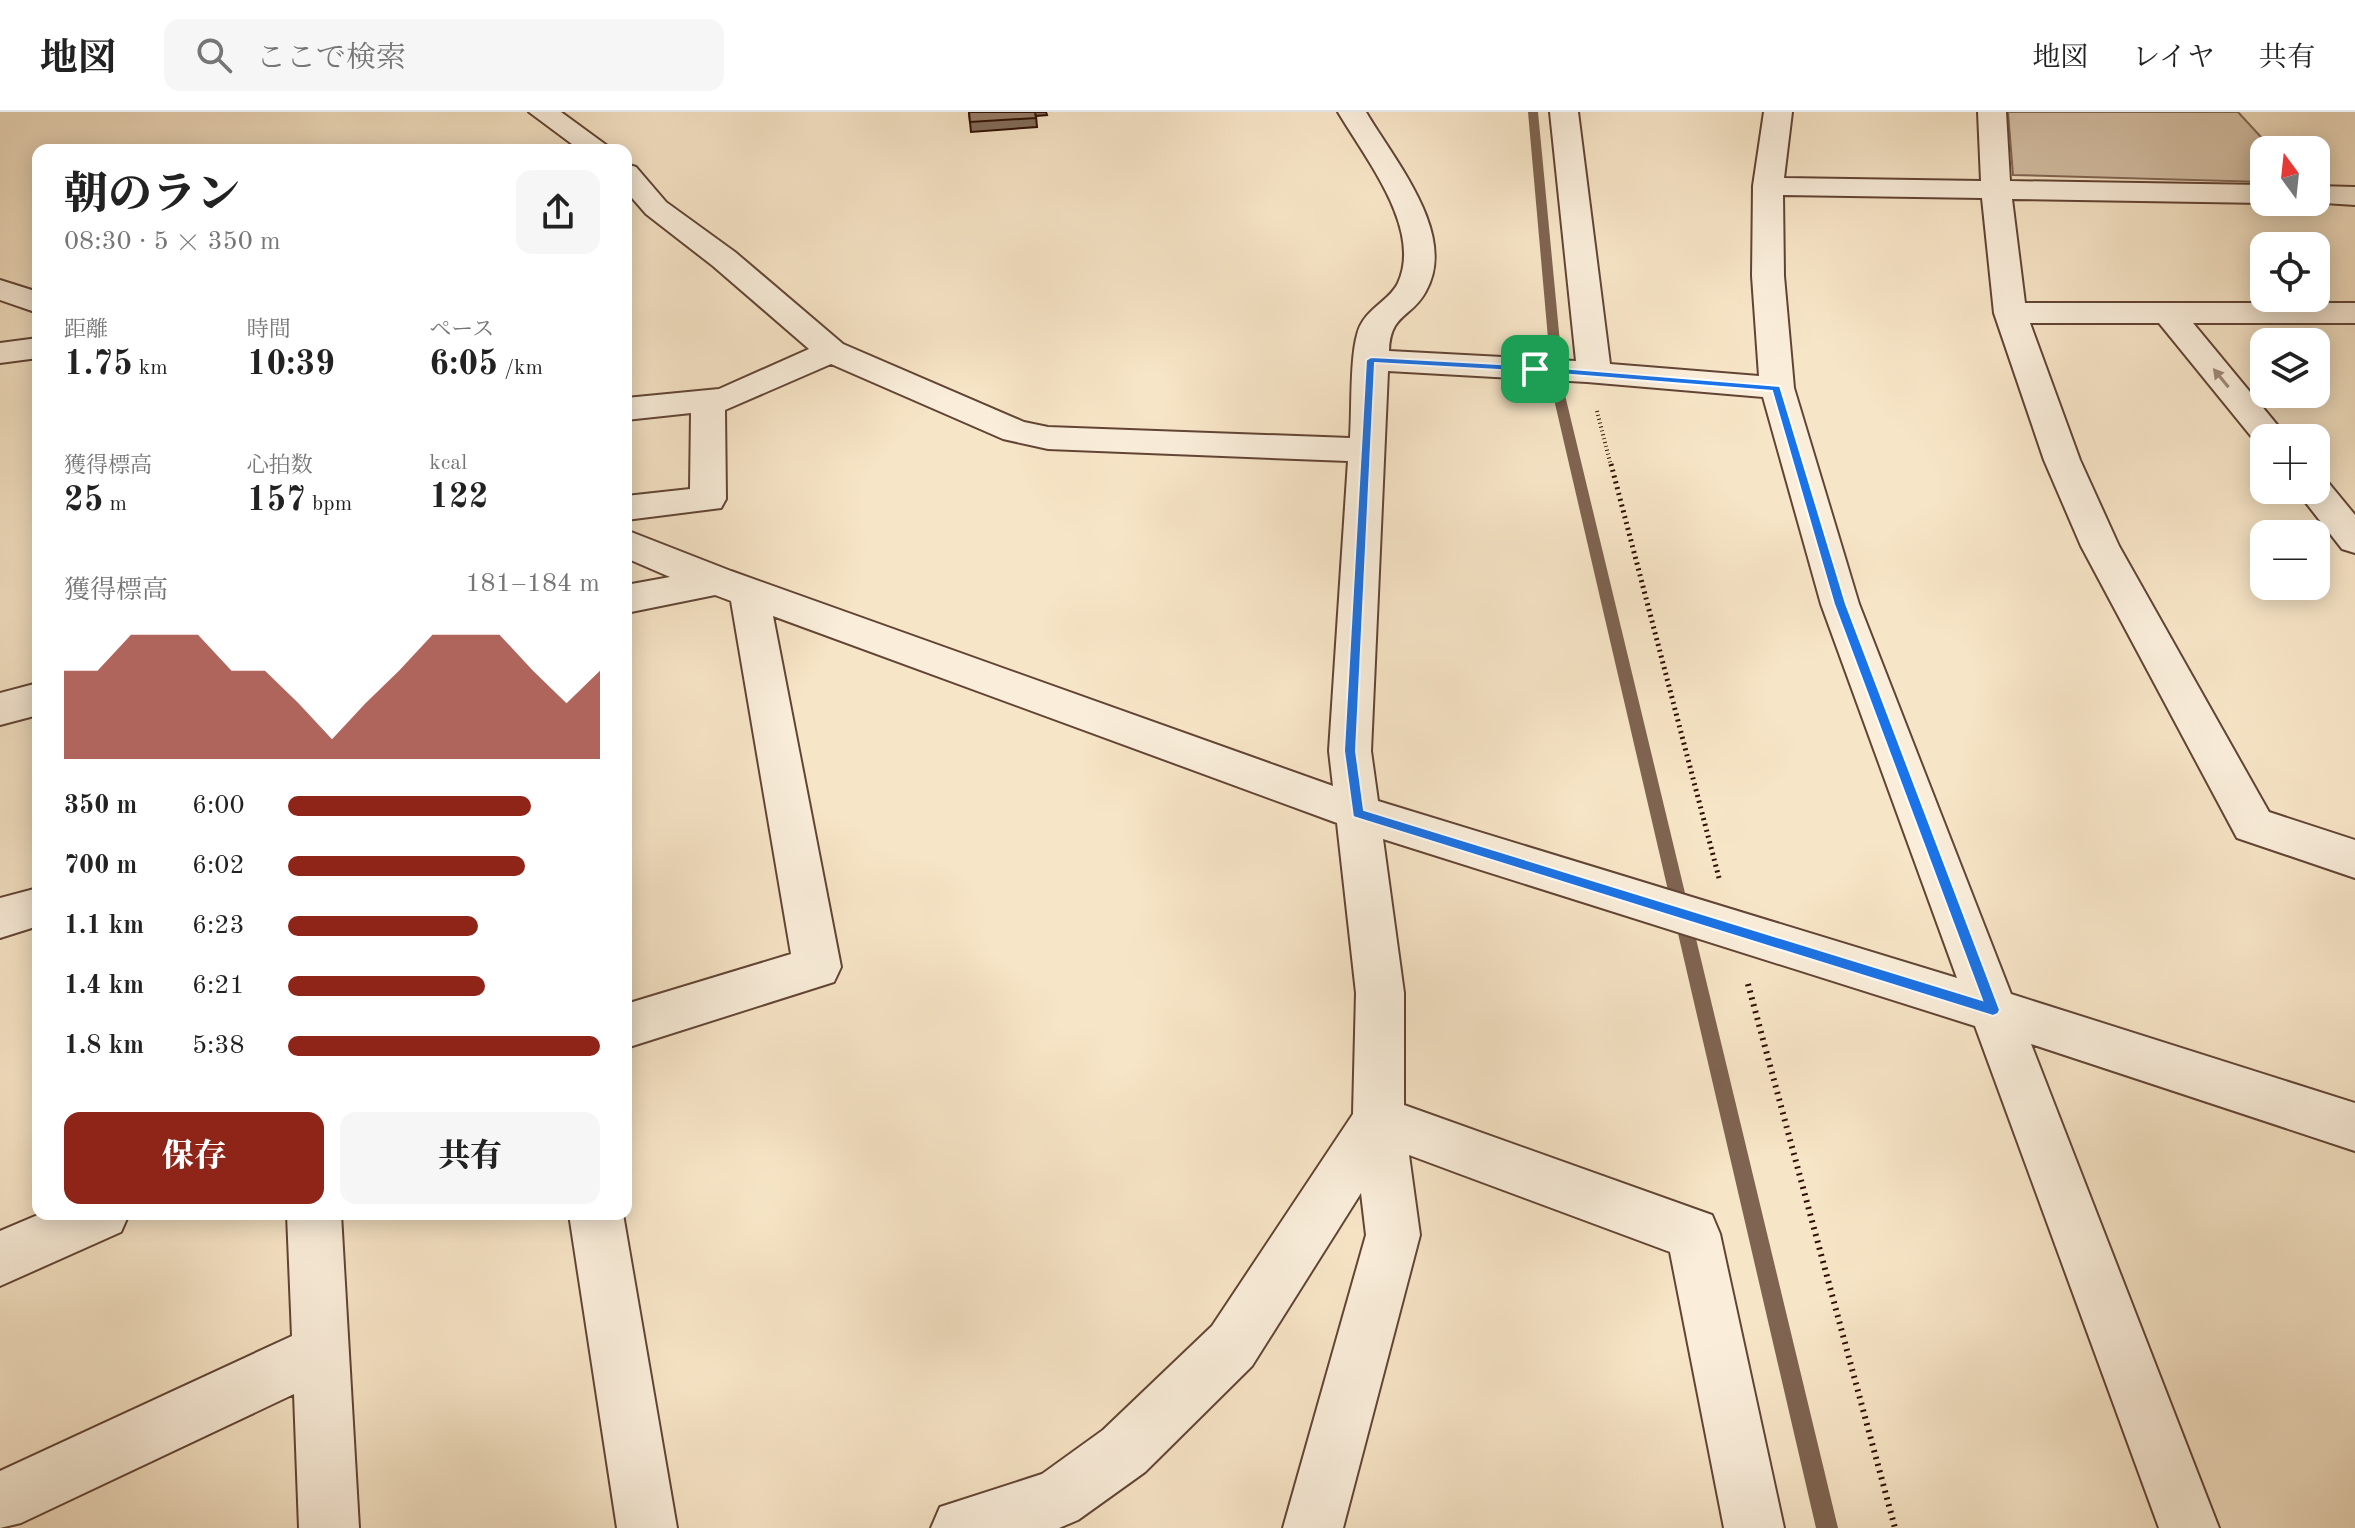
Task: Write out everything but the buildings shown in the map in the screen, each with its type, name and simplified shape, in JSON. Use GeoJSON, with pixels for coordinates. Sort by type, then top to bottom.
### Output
{"type":"FeatureCollection","features":[{"type":"Feature","properties":{"kind":"street"},"geometry":{"type":"LineString","coordinates":[[543,112],[590,144]]}},
{"type":"Feature","properties":{"kind":"street"},"geometry":{"type":"LineString","coordinates":[[1313,1528],[1393,1235],[1378,1120],[1380,993],[1350,751],[1373,334],[1383,315],[1412,289],[1422,252],[1413,216],[1352,112]]}},
{"type":"Feature","properties":{"kind":"street"},"geometry":{"type":"LineString","coordinates":[[1564,112],[1587,372]]}},
{"type":"Feature","properties":{"kind":"street"},"geometry":{"type":"LineString","coordinates":[[1778,112],[1768,186],[1768,276],[1777,388],[1840,604],[2189,1528]]}},
{"type":"Feature","properties":{"kind":"street"},"geometry":{"type":"LineString","coordinates":[[1992,112],[1996,189],[2010,313],[2062,460],[2100,546],[2253,825],[2355,859]]}},
{"type":"Feature","properties":{"kind":"street"},"geometry":{"type":"LineString","coordinates":[[1768,186],[2250,194]]}},
{"type":"Feature","properties":{"kind":"street"},"geometry":{"type":"LineString","coordinates":[[632,189],[641,212],[724,259],[831,351],[1015,431],[1048,438],[1366,450]]}},
{"type":"Feature","properties":{"kind":"street"},"geometry":{"type":"LineString","coordinates":[[2330,195],[2355,196]]}},
{"type":"Feature","properties":{"kind":"street"},"geometry":{"type":"LineString","coordinates":[[0,289],[32,301]]}},
{"type":"Feature","properties":{"kind":"street"},"geometry":{"type":"LineString","coordinates":[[2010,313],[2342,313],[2355,342]]}},
{"type":"Feature","properties":{"kind":"street"},"geometry":{"type":"LineString","coordinates":[[2168,313],[2259,424]]}},
{"type":"Feature","properties":{"kind":"street"},"geometry":{"type":"LineString","coordinates":[[0,353],[32,349]]}},
{"type":"Feature","properties":{"kind":"street"},"geometry":{"type":"LineString","coordinates":[[632,408],[726,399],[831,351]]}},
{"type":"Feature","properties":{"kind":"street"},"geometry":{"type":"LineString","coordinates":[[1371,360],[1587,372],[1777,388]]}},
{"type":"Feature","properties":{"kind":"street"},"geometry":{"type":"LineString","coordinates":[[632,507],[708,499],[708,401]]}},
{"type":"Feature","properties":{"kind":"street"},"geometry":{"type":"LineString","coordinates":[[2325,504],[2355,540]]}},
{"type":"Feature","properties":{"kind":"street"},"geometry":{"type":"LineString","coordinates":[[632,545],[733,586],[1358,813],[1640,902],[1720,908],[1993,1010],[2355,1127]]}},
{"type":"Feature","properties":{"kind":"street"},"geometry":{"type":"LineString","coordinates":[[632,598],[733,586]]}},
{"type":"Feature","properties":{"kind":"street"},"geometry":{"type":"LineString","coordinates":[[632,1024],[817,967],[733,586]]}},
{"type":"Feature","properties":{"kind":"street"},"geometry":{"type":"LineString","coordinates":[[0,709],[32,701]]}},
{"type":"Feature","properties":{"kind":"street"},"geometry":{"type":"LineString","coordinates":[[0,918],[32,909]]}},
{"type":"Feature","properties":{"kind":"street"},"geometry":{"type":"LineString","coordinates":[[961,1528],[1057,1499],[1124,1451],[1232,1346],[1378,1120]]}},
{"type":"Feature","properties":{"kind":"street"},"geometry":{"type":"LineString","coordinates":[[1378,1120],[1693,1234],[1754,1528]]}},
{"type":"Feature","properties":{"kind":"street"},"geometry":{"type":"LineString","coordinates":[[0,1259],[88,1220]]}},
{"type":"Feature","properties":{"kind":"street"},"geometry":{"type":"LineString","coordinates":[[314,1220],[329,1528]]}},
{"type":"Feature","properties":{"kind":"street"},"geometry":{"type":"LineString","coordinates":[[597,1220],[647,1528]]}},
{"type":"Feature","properties":{"kind":"street"},"geometry":{"type":"LineString","coordinates":[[0,1502],[321,1352]]}},
{"type":"Feature","properties":{"kind":"path"},"geometry":{"type":"LineString","coordinates":[[1587,372],[1720,908]]}},
{"type":"Feature","properties":{"kind":"path"},"geometry":{"type":"LineString","coordinates":[[1746,976],[1895,1528]]}},
{"type":"Feature","properties":{"kind":"shaded area"},"geometry":{"type":"Polygon","coordinates":[[[2008,112],[2238,112],[2260,136],[2250,136],[2250,182],[2013,175],[2008,112]]]}},
{"type":"Feature","properties":{"kind":"waterway"},"geometry":{"type":"LineString","coordinates":[[1533,112],[1559,395],[1827,1528]]}},
{"type":"Feature","properties":{"kind":"route"},"geometry":{"type":"LineString","coordinates":[[1371,360],[1535,369],[1777,388],[1840,604],[1993,1010],[1358,813],[1350,751],[1371,360]]}}]}
